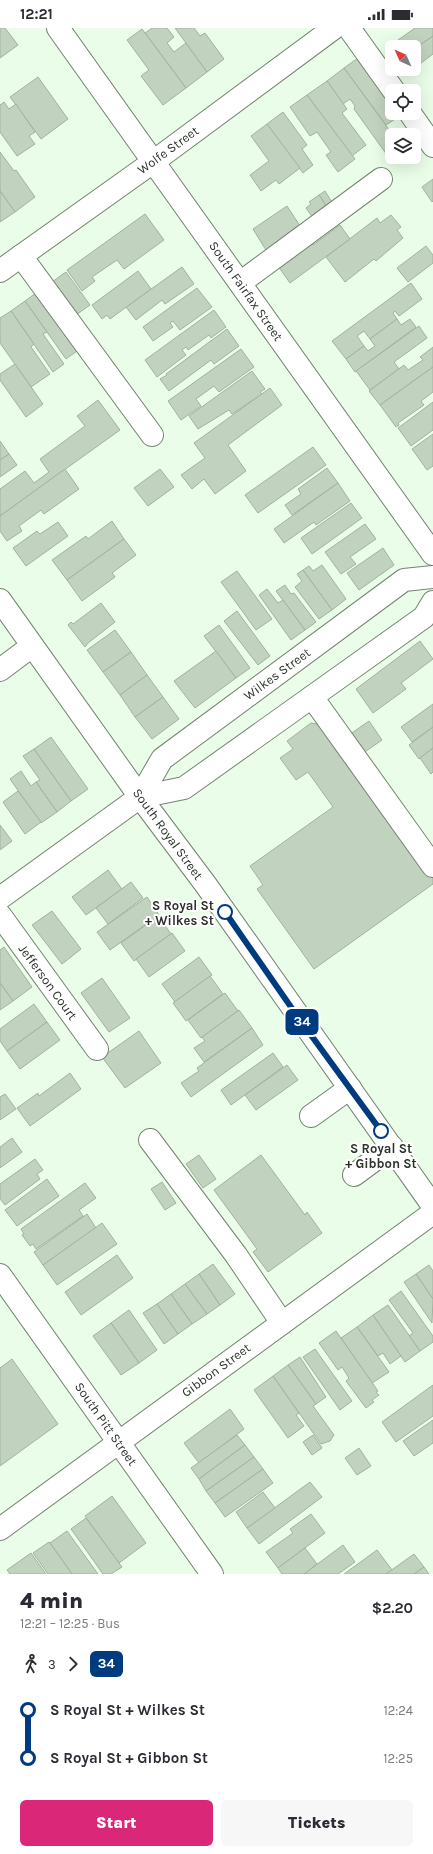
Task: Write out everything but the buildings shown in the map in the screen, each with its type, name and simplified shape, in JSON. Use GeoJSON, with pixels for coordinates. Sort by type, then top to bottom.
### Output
{"type":"FeatureCollection","features":[{"type":"Feature","properties":{"kind":"street","name":"South Fairfax Street"},"geometry":{"type":"LineString","coordinates":[[58,28],[433,554]]}},
{"type":"Feature","properties":{"kind":"street","name":"Wolfe Street"},"geometry":{"type":"LineString","coordinates":[[0,271],[153,162],[334,28]]}},
{"type":"Feature","properties":{"kind":"street"},"geometry":{"type":"LineString","coordinates":[[349,28],[389,84]]}},
{"type":"Feature","properties":{"kind":"street"},"geometry":{"type":"LineString","coordinates":[[415,120],[433,146]]}},
{"type":"Feature","properties":{"kind":"street"},"geometry":{"type":"LineString","coordinates":[[240,282],[381,179]]}},
{"type":"Feature","properties":{"kind":"street"},"geometry":{"type":"LineString","coordinates":[[22,256],[152,434]]}},
{"type":"Feature","properties":{"kind":"street","name":"Wilkes Street"},"geometry":{"type":"LineString","coordinates":[[0,898],[140,797],[162,759],[404,580],[433,576]]}},
{"type":"Feature","properties":{"kind":"street","name":"South Royal Street"},"geometry":{"type":"LineString","coordinates":[[0,600],[140,797],[206,885],[433,1206]]}},
{"type":"Feature","properties":{"kind":"street","name":"Wilkes Street"},"geometry":{"type":"LineString","coordinates":[[140,797],[184,788],[424,617],[433,602]]}},
{"type":"Feature","properties":{"kind":"street"},"geometry":{"type":"LineString","coordinates":[[0,670],[32,646]]}},
{"type":"Feature","properties":{"kind":"street"},"geometry":{"type":"LineString","coordinates":[[312,697],[433,866]]}},
{"type":"Feature","properties":{"kind":"street","name":"Jefferson Court"},"geometry":{"type":"LineString","coordinates":[[0,915],[97,1049]]}},
{"type":"Feature","properties":{"kind":"street"},"geometry":{"type":"LineString","coordinates":[[311,1116],[350,1088]]}},
{"type":"Feature","properties":{"kind":"street"},"geometry":{"type":"LineString","coordinates":[[150,1140],[236,1254],[282,1323]]}},
{"type":"Feature","properties":{"kind":"street"},"geometry":{"type":"LineString","coordinates":[[354,1175],[392,1147]]}},
{"type":"Feature","properties":{"kind":"street","name":"Gibbon Street"},"geometry":{"type":"LineString","coordinates":[[0,1529],[433,1212]]}},
{"type":"Feature","properties":{"kind":"street","name":"South Pitt Street"},"geometry":{"type":"LineString","coordinates":[[0,1275],[212,1574]]}},
{"type":"Feature","properties":{"kind":"bus line","name":"34"},"geometry":{"type":"LineString","coordinates":[[225,912],[300,1020],[381,1131]]}},
{"type":"Feature","properties":{"kind":"place","name":"S Royal St + Wilkes St"},"geometry":{"type":"Point","coordinates":[225,912]}},
{"type":"Feature","properties":{"kind":"place","name":"S Royal St + Gibbon St"},"geometry":{"type":"Point","coordinates":[381,1131]}}]}
